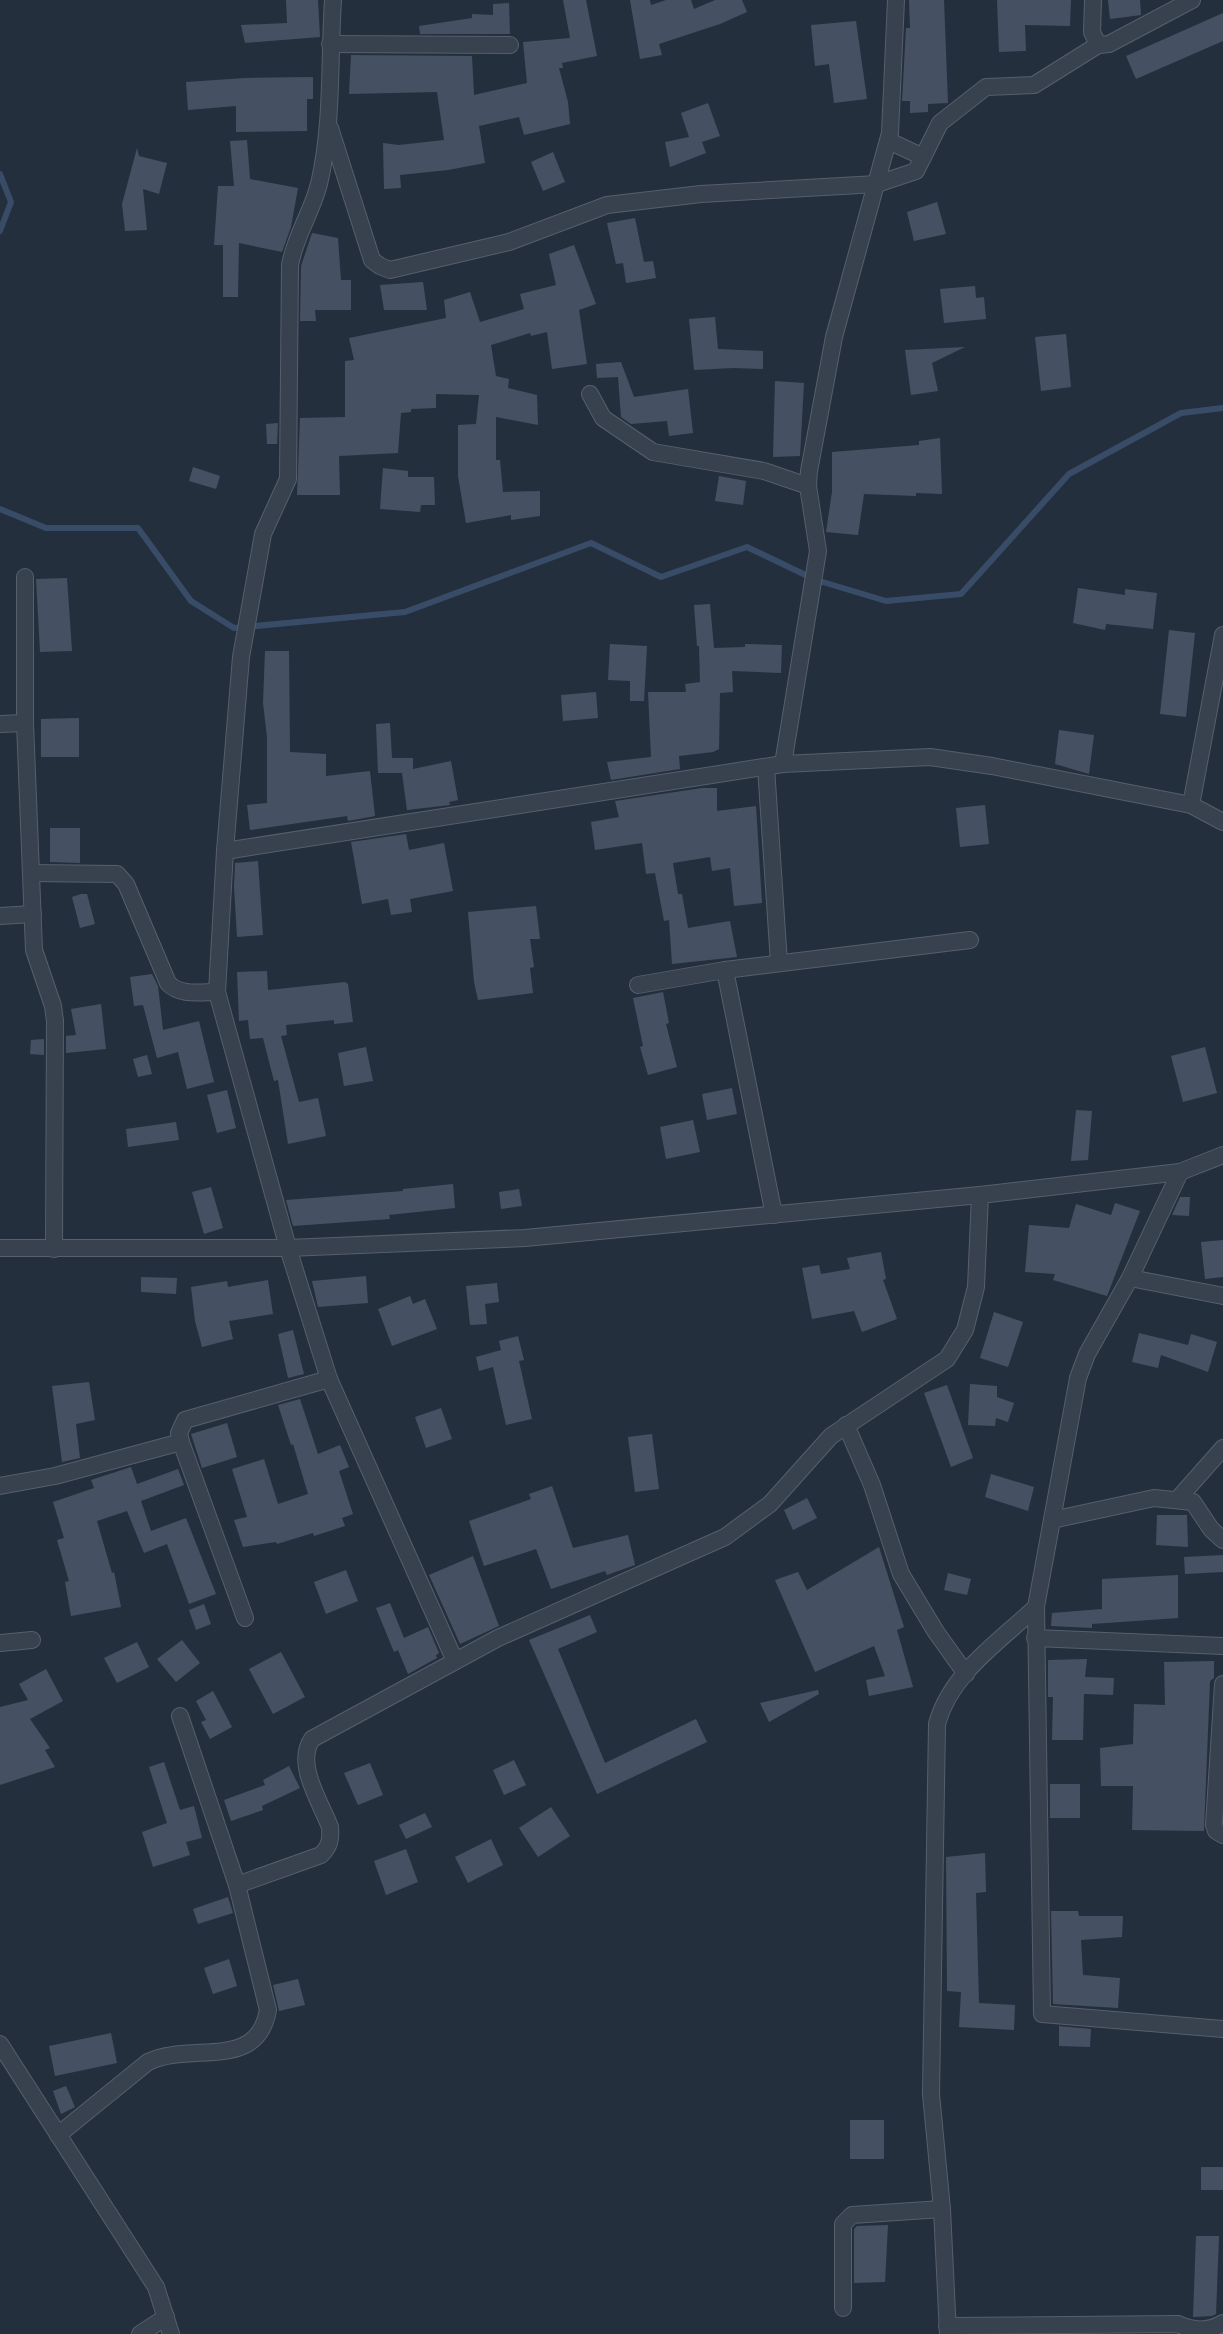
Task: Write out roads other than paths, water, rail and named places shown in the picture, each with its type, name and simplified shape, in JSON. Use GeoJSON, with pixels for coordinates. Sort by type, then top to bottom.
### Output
{"type":"FeatureCollection","features":[{"type":"Feature","properties":{"kind":"street"},"geometry":{"type":"LineString","coordinates":[[333,0],[329,124],[319,184],[293,249],[290,265],[288,479],[263,534],[241,657],[217,992],[288,1248],[329,1379],[455,1661]]}},
{"type":"Feature","properties":{"kind":"street"},"geometry":{"type":"LineString","coordinates":[[783,764],[818,551],[808,486],[834,337],[889,141],[896,0]]}},
{"type":"Feature","properties":{"kind":"street"},"geometry":{"type":"LineString","coordinates":[[1093,0],[1092,32],[1098,45]]}},
{"type":"Feature","properties":{"kind":"street"},"geometry":{"type":"LineString","coordinates":[[329,124],[372,260],[390,270],[521,238],[607,205],[701,194],[877,184],[916,171],[940,123],[986,87],[1034,85],[1098,45],[1109,44],[1192,0]]}},
{"type":"Feature","properties":{"kind":"street"},"geometry":{"type":"LineString","coordinates":[[330,44],[510,45]]}},
{"type":"Feature","properties":{"kind":"street"},"geometry":{"type":"LineString","coordinates":[[889,141],[923,157]]}},
{"type":"Feature","properties":{"kind":"street"},"geometry":{"type":"LineString","coordinates":[[590,394],[603,418],[653,452],[764,471],[808,486]]}},
{"type":"Feature","properties":{"kind":"street"},"geometry":{"type":"LineString","coordinates":[[25,577],[25,723],[34,950],[55,1021],[54,1249]]}},
{"type":"Feature","properties":{"kind":"street"},"geometry":{"type":"LineString","coordinates":[[1191,805],[1223,635]]}},
{"type":"Feature","properties":{"kind":"street"},"geometry":{"type":"LineString","coordinates":[[0,724],[25,723]]}},
{"type":"Feature","properties":{"kind":"street"},"geometry":{"type":"LineString","coordinates":[[225,851],[783,764],[930,757],[1191,805],[1223,822]]}},
{"type":"Feature","properties":{"kind":"street"},"geometry":{"type":"LineString","coordinates":[[766,767],[779,963]]}},
{"type":"Feature","properties":{"kind":"street"},"geometry":{"type":"LineString","coordinates":[[31,873],[117,874],[126,884],[168,983],[174,990],[182,992],[217,992]]}},
{"type":"Feature","properties":{"kind":"street"},"geometry":{"type":"LineString","coordinates":[[0,916],[33,914]]}},
{"type":"Feature","properties":{"kind":"street"},"geometry":{"type":"LineString","coordinates":[[638,985],[725,970],[970,940]]}},
{"type":"Feature","properties":{"kind":"street"},"geometry":{"type":"LineString","coordinates":[[725,970],[774,1215]]}},
{"type":"Feature","properties":{"kind":"street"},"geometry":{"type":"LineString","coordinates":[[0,1248],[288,1248],[525,1238],[980,1195],[1180,1172],[1223,1155]]}},
{"type":"Feature","properties":{"kind":"street"},"geometry":{"type":"LineString","coordinates":[[1180,1172],[1130,1278],[1087,1354],[1078,1378],[1036,1607],[1042,2014],[1223,2029]]}},
{"type":"Feature","properties":{"kind":"street"},"geometry":{"type":"LineString","coordinates":[[237,1885],[321,1855],[328,1848],[330,1827],[305,1761],[306,1748],[312,1739],[498,1638],[725,1537],[770,1504],[831,1436],[947,1359],[965,1330],[976,1287],[980,1195]]}},
{"type":"Feature","properties":{"kind":"street"},"geometry":{"type":"LineString","coordinates":[[1130,1278],[1223,1296]]}},
{"type":"Feature","properties":{"kind":"street"},"geometry":{"type":"LineString","coordinates":[[245,1618],[179,1433],[185,1420],[329,1379]]}},
{"type":"Feature","properties":{"kind":"street"},"geometry":{"type":"LineString","coordinates":[[846,1425],[872,1485],[901,1574],[966,1674]]}},
{"type":"Feature","properties":{"kind":"street"},"geometry":{"type":"LineString","coordinates":[[0,1486],[55,1476],[181,1442]]}},
{"type":"Feature","properties":{"kind":"street"},"geometry":{"type":"LineString","coordinates":[[1177,1500],[1223,1448]]}},
{"type":"Feature","properties":{"kind":"street"},"geometry":{"type":"LineString","coordinates":[[1052,1520],[1154,1498],[1177,1500],[1193,1502],[1211,1529],[1223,1540]]}},
{"type":"Feature","properties":{"kind":"street"},"geometry":{"type":"LineString","coordinates":[[1036,1607],[966,1674],[943,1703],[937,1724],[931,2068],[948,2330],[1178,2324],[1191,2330],[1215,2328],[1223,2323]]}},
{"type":"Feature","properties":{"kind":"street"},"geometry":{"type":"LineString","coordinates":[[1035,1638],[1223,1646]]}},
{"type":"Feature","properties":{"kind":"street"},"geometry":{"type":"LineString","coordinates":[[0,1643],[32,1640]]}},
{"type":"Feature","properties":{"kind":"street"},"geometry":{"type":"LineString","coordinates":[[1223,1684],[1220,1782],[1214,1825],[1216,1831],[1223,1835]]}},
{"type":"Feature","properties":{"kind":"street"},"geometry":{"type":"LineString","coordinates":[[58,2135],[148,2062],[165,2056],[245,2047],[257,2038],[265,2025],[268,2010],[237,1885],[180,1716]]}},
{"type":"Feature","properties":{"kind":"street"},"geometry":{"type":"LineString","coordinates":[[0,2044],[156,2287],[171,2334]]}},
{"type":"Feature","properties":{"kind":"street"},"geometry":{"type":"LineString","coordinates":[[843,2308],[843,2224],[846,2218],[852,2215],[942,2209]]}},
{"type":"Feature","properties":{"kind":"street"},"geometry":{"type":"LineString","coordinates":[[140,2334],[166,2317]]}},
{"type":"Feature","properties":{"kind":"waterway"},"geometry":{"type":"LineString","coordinates":[[0,174],[11,202],[0,231]]}},
{"type":"Feature","properties":{"kind":"waterway"},"geometry":{"type":"LineString","coordinates":[[0,509],[46,528],[138,528],[191,601],[234,628],[405,612],[591,543],[661,577],[747,547],[816,580],[886,601],[961,594],[1069,474],[1181,413],[1223,408]]}}]}
